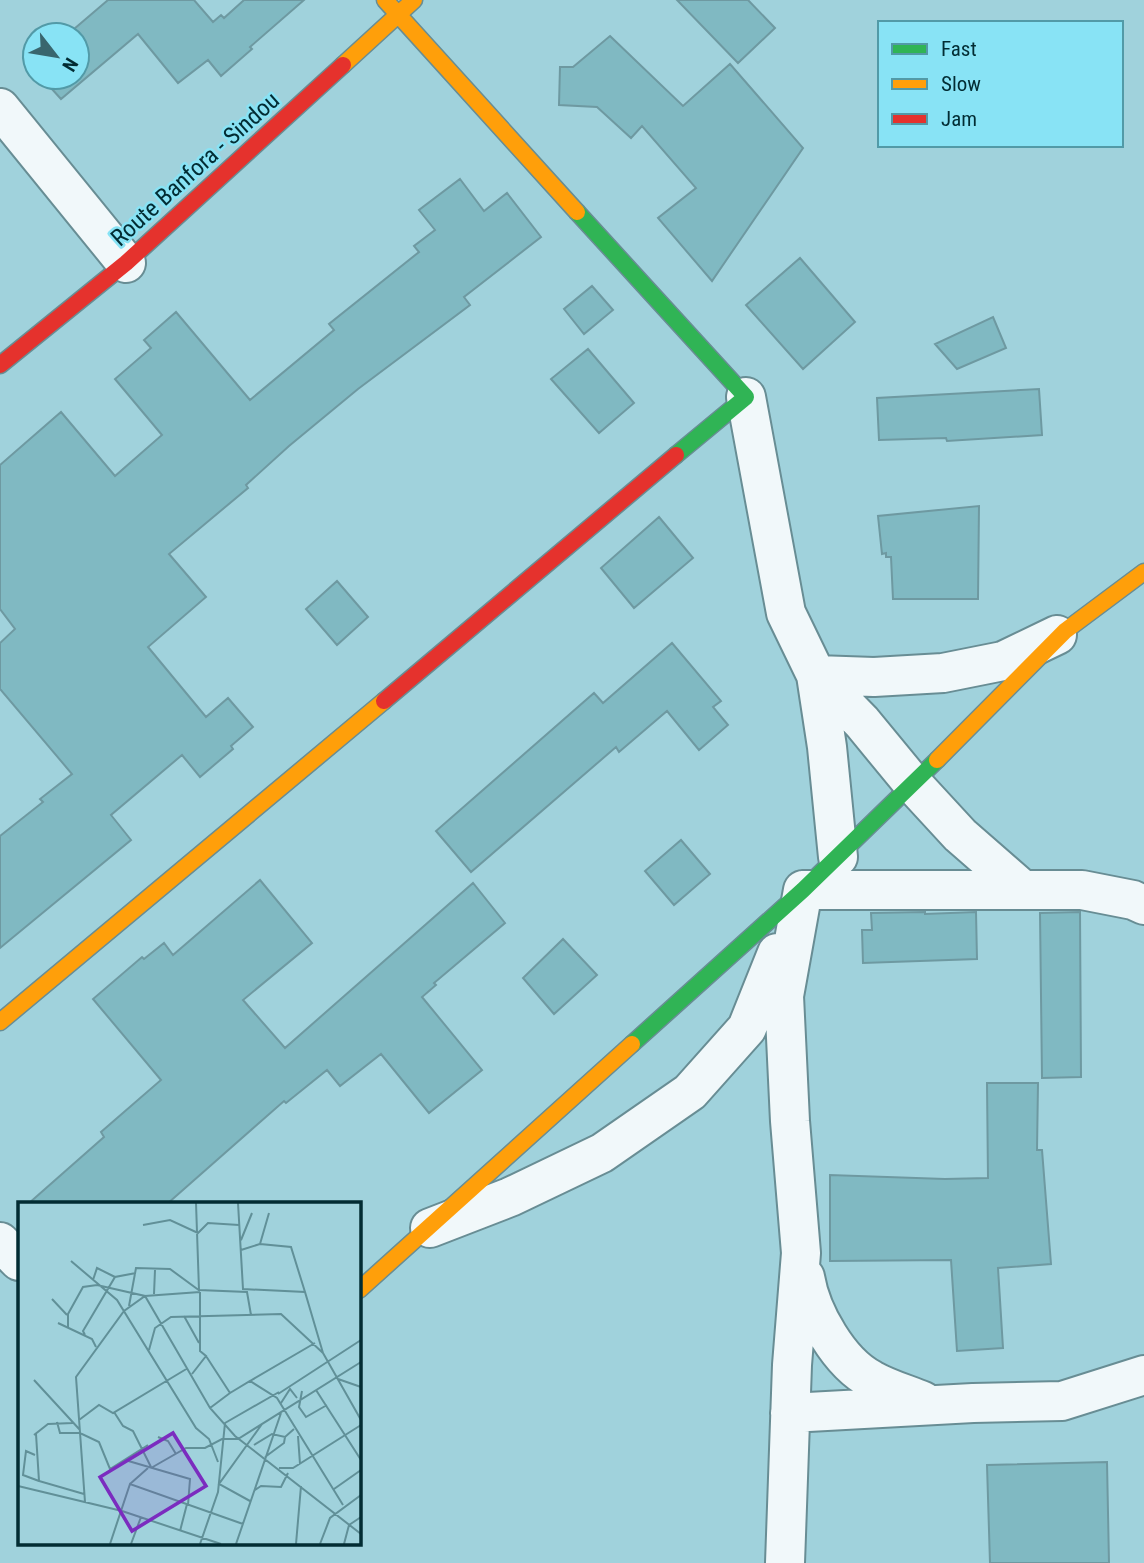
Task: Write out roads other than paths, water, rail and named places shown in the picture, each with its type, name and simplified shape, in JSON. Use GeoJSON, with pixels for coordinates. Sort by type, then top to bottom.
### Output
{"type":"FeatureCollection","features":[{"type":"Feature","properties":{"kind":"street"},"geometry":{"type":"LineString","coordinates":[[385,0],[746,397],[786,613],[816,675],[827,747],[838,857]]}},
{"type":"Feature","properties":{"kind":"street","name":"Route Banfora - Sindou"},"geometry":{"type":"LineString","coordinates":[[0,365],[126,263],[414,0]]}},
{"type":"Feature","properties":{"kind":"street"},"geometry":{"type":"LineString","coordinates":[[0,108],[126,263]]}},
{"type":"Feature","properties":{"kind":"street"},"geometry":{"type":"LineString","coordinates":[[0,1022],[746,397]]}},
{"type":"Feature","properties":{"kind":"street"},"geometry":{"type":"LineString","coordinates":[[360,1289],[803,890],[913,785],[986,708],[1065,631],[1144,572]]}},
{"type":"Feature","properties":{"kind":"street"},"geometry":{"type":"LineString","coordinates":[[816,675],[874,677],[943,673],[1003,661],[1065,631]]}},
{"type":"Feature","properties":{"kind":"street"},"geometry":{"type":"LineString","coordinates":[[816,675],[862,722],[913,785],[960,835],[1023,890]]}},
{"type":"Feature","properties":{"kind":"street"},"geometry":{"type":"LineString","coordinates":[[803,890],[1082,890],[1133,900],[1144,905]]}},
{"type":"Feature","properties":{"kind":"street"},"geometry":{"type":"LineString","coordinates":[[426,1230],[509,1197],[602,1153],[690,1092],[747,1028],[803,890]]}},
{"type":"Feature","properties":{"kind":"street"},"geometry":{"type":"LineString","coordinates":[[803,890],[784,996],[790,1121],[801,1253],[807,1290],[822,1328],[855,1368],[871,1380],[934,1405]]}},
{"type":"Feature","properties":{"kind":"street"},"geometry":{"type":"LineString","coordinates":[[0,1242],[18,1260]]}},
{"type":"Feature","properties":{"kind":"street"},"geometry":{"type":"LineString","coordinates":[[785,1563],[790,1413],[801,1253]]}},
{"type":"Feature","properties":{"kind":"street"},"geometry":{"type":"LineString","coordinates":[[790,1413],[934,1405],[1062,1402],[1144,1375]]}}]}
